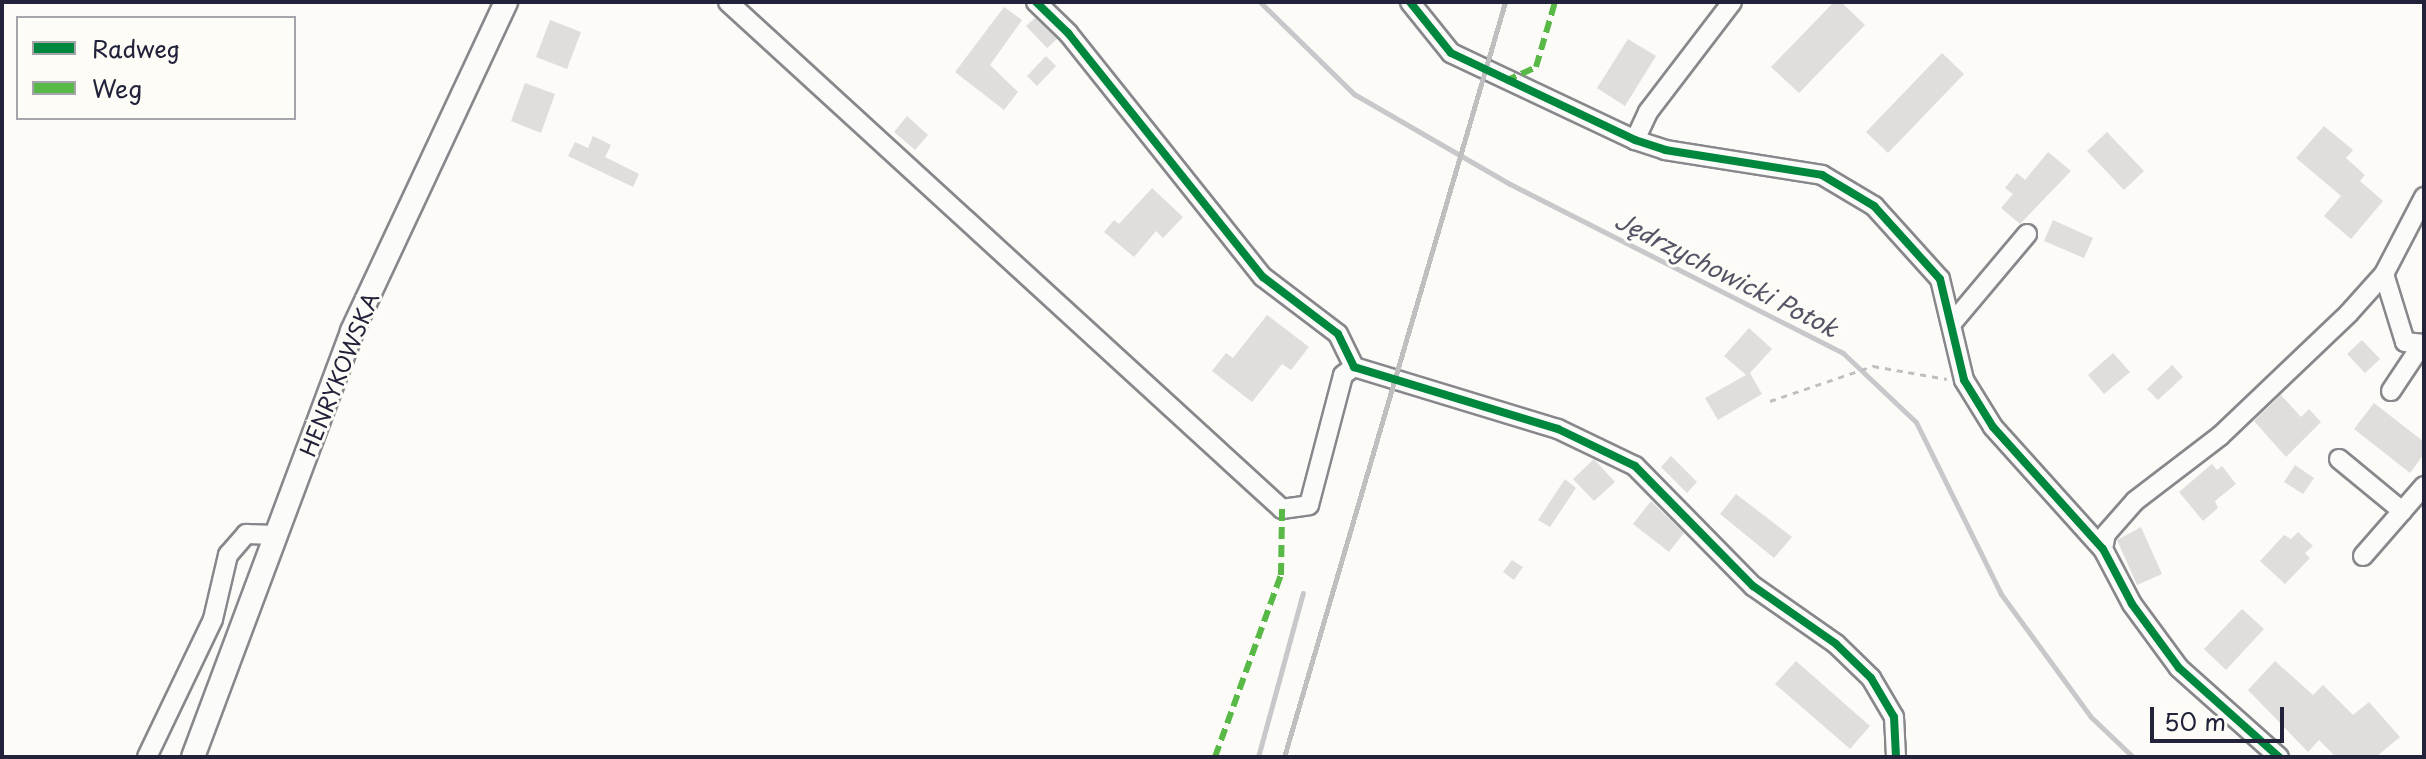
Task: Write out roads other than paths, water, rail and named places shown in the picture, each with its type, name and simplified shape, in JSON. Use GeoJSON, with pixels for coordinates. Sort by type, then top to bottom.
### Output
{"type":"FeatureCollection","features":[{"type":"Feature","properties":{"kind":"main road","name":"HENRYKOWSKA"},"geometry":{"type":"LineString","coordinates":[[193,757],[352,331],[506,2]]}},
{"type":"Feature","properties":{"kind":"street"},"geometry":{"type":"LineString","coordinates":[[728,2],[1282,509],[1309,505],[1343,375],[1354,367]]}},
{"type":"Feature","properties":{"kind":"street"},"geometry":{"type":"LineString","coordinates":[[1036,2],[1068,33],[1263,277],[1338,334],[1354,367],[1558,429],[1635,466],[1753,586],[1836,644],[1871,678],[1894,717],[1896,757]]}},
{"type":"Feature","properties":{"kind":"street"},"geometry":{"type":"LineString","coordinates":[[1410,2],[1451,53],[1635,140],[1665,150],[1822,175],[1874,206],[1940,279],[1953,322],[1964,380],[1993,427],[2103,549],[2132,604],[2179,668],[2279,757]]}},
{"type":"Feature","properties":{"kind":"street"},"geometry":{"type":"LineString","coordinates":[[1635,140],[1648,112],[1732,2]]}},
{"type":"Feature","properties":{"kind":"street"},"geometry":{"type":"LineString","coordinates":[[2103,549],[2106,534],[2135,501],[2220,436],[2384,274],[2424,197]]}},
{"type":"Feature","properties":{"kind":"street"},"geometry":{"type":"LineString","coordinates":[[1953,322],[2027,234]]}},
{"type":"Feature","properties":{"kind":"street"},"geometry":{"type":"LineString","coordinates":[[2384,274],[2405,342],[2423,345],[2391,391]]}},
{"type":"Feature","properties":{"kind":"street"},"geometry":{"type":"LineString","coordinates":[[2339,459],[2402,511]]}},
{"type":"Feature","properties":{"kind":"street"},"geometry":{"type":"LineString","coordinates":[[2363,556],[2424,486]]}},
{"type":"Feature","properties":{"kind":"street"},"geometry":{"type":"LineString","coordinates":[[147,757],[213,619],[228,555],[246,534],[275,535]]}},
{"type":"Feature","properties":{"kind":"waterway","name":"Jędrzychowicki Potok"},"geometry":{"type":"LineString","coordinates":[[1260,2],[1354,94],[1510,184],[1843,353],[1916,422],[2001,594],[2091,717],[2133,757]]}},
{"type":"Feature","properties":{"kind":"waterway"},"geometry":{"type":"LineString","coordinates":[[1258,757],[1303,593]]}},
{"type":"Feature","properties":{"kind":"railway"},"geometry":{"type":"LineString","coordinates":[[1284,757],[1505,2]]}}]}
